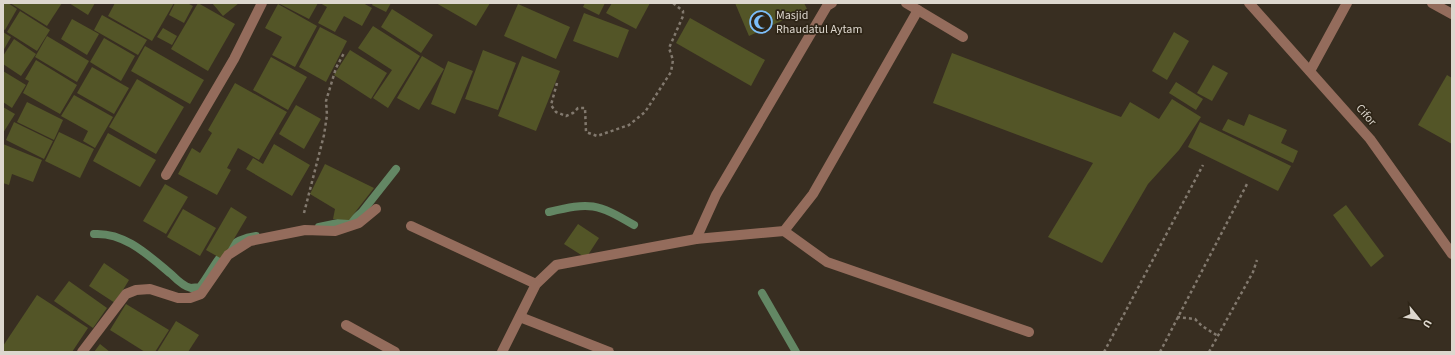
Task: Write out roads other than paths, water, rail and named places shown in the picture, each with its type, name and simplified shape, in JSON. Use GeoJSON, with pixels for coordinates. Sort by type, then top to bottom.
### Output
{"type":"FeatureCollection","features":[{"type":"Feature","properties":{"kind":"street"},"geometry":{"type":"LineString","coordinates":[[166,175],[234,59],[262,3]]}},
{"type":"Feature","properties":{"kind":"street"},"geometry":{"type":"LineString","coordinates":[[906,3],[963,37]]}},
{"type":"Feature","properties":{"kind":"street","name":"Cifor"},"geometry":{"type":"LineString","coordinates":[[1249,3],[1370,139],[1452,254]]}},
{"type":"Feature","properties":{"kind":"street"},"geometry":{"type":"LineString","coordinates":[[1310,71],[1347,3]]}},
{"type":"Feature","properties":{"kind":"street"},"geometry":{"type":"LineString","coordinates":[[1432,3],[1452,14]]}},
{"type":"Feature","properties":{"kind":"street"},"geometry":{"type":"LineString","coordinates":[[696,239],[716,195],[829,4]]}},
{"type":"Feature","properties":{"kind":"street"},"geometry":{"type":"LineString","coordinates":[[784,231],[813,194],[918,10]]}},
{"type":"Feature","properties":{"kind":"street"},"geometry":{"type":"LineString","coordinates":[[82,352],[126,294],[136,290],[150,289],[178,298],[190,298],[201,294],[228,255],[250,241],[305,230],[335,231],[359,223],[376,210]]}},
{"type":"Feature","properties":{"kind":"street"},"geometry":{"type":"LineString","coordinates":[[411,226],[536,284]]}},
{"type":"Feature","properties":{"kind":"street"},"geometry":{"type":"LineString","coordinates":[[502,352],[536,284],[556,265],[696,239],[784,231],[826,262],[1029,332]]}},
{"type":"Feature","properties":{"kind":"street"},"geometry":{"type":"LineString","coordinates":[[520,317],[609,352]]}},
{"type":"Feature","properties":{"kind":"street"},"geometry":{"type":"LineString","coordinates":[[346,325],[395,352]]}},
{"type":"Feature","properties":{"kind":"waterway"},"geometry":{"type":"LineString","coordinates":[[319,227],[353,220],[362,212],[396,169]]}},
{"type":"Feature","properties":{"kind":"waterway"},"geometry":{"type":"LineString","coordinates":[[549,212],[574,207],[593,206],[611,212],[634,225]]}},
{"type":"Feature","properties":{"kind":"waterway"},"geometry":{"type":"LineString","coordinates":[[94,234],[105,234],[116,237],[136,246],[183,284],[191,288],[200,287],[222,254],[228,248],[235,243],[256,236]]}},
{"type":"Feature","properties":{"kind":"waterway"},"geometry":{"type":"LineString","coordinates":[[762,293],[796,352]]}},
{"type":"Feature","properties":{"kind":"place","name":"Masjid Rhaudatul Aytam"},"geometry":{"type":"Point","coordinates":[761,22]}}]}
